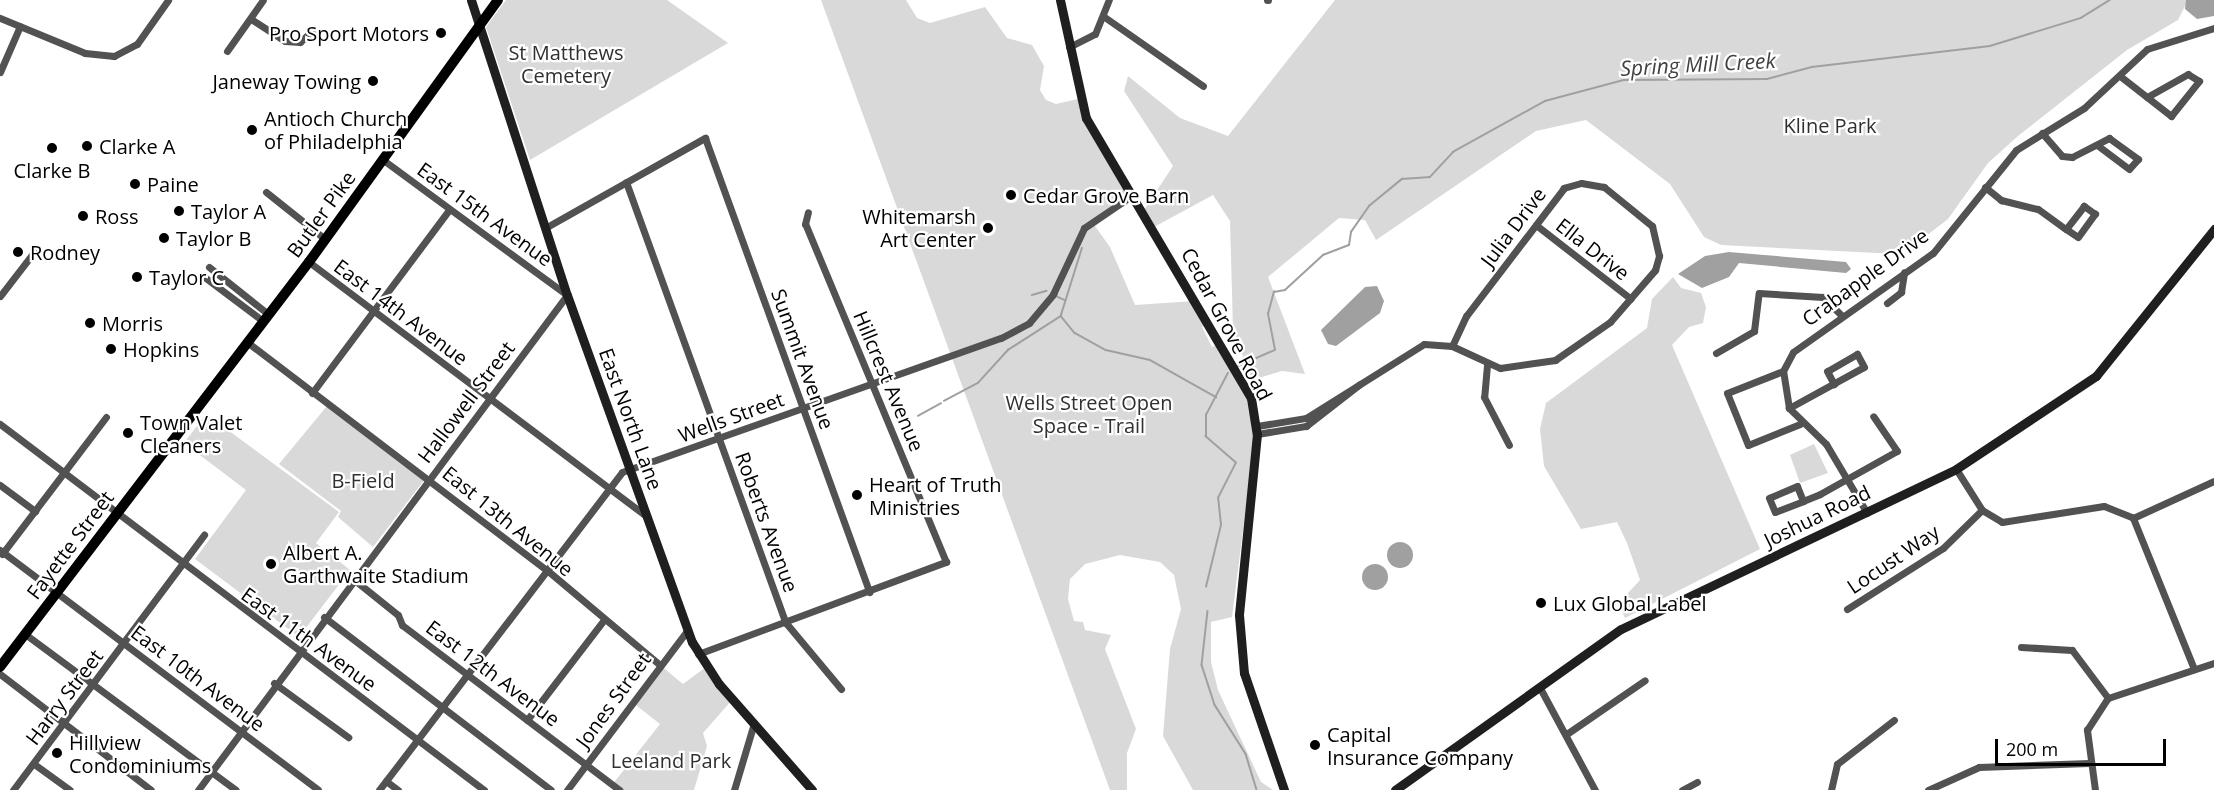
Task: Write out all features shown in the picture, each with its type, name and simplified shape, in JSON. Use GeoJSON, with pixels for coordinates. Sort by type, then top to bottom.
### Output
{"type":"FeatureCollection","features":[{"type":"Feature","properties":{"kind":"main road","name":"Butler Pike"},"geometry":{"type":"LineString","coordinates":[[170,446],[309,262],[498,0]]}},
{"type":"Feature","properties":{"kind":"main road","name":"Fayette Street"},"geometry":{"type":"LineString","coordinates":[[0,667],[170,446]]}},
{"type":"Feature","properties":{"kind":"street"},"geometry":{"type":"LineString","coordinates":[[0,18],[85,53],[114,56],[137,44],[168,0]]}},
{"type":"Feature","properties":{"kind":"street"},"geometry":{"type":"LineString","coordinates":[[227,51],[263,0]]}},
{"type":"Feature","properties":{"kind":"street","name":"East North Lane"},"geometry":{"type":"LineString","coordinates":[[471,0],[567,295],[687,631],[698,654],[812,790]]}},
{"type":"Feature","properties":{"kind":"street","name":"Cedar Grove Road"},"geometry":{"type":"LineString","coordinates":[[1060,0],[1079,101],[1135,193],[1251,398],[1257,430],[1239,615],[1244,673],[1284,790]]}},
{"type":"Feature","properties":{"kind":"street"},"geometry":{"type":"LineString","coordinates":[[1069,47],[1095,33],[1110,0]]}},
{"type":"Feature","properties":{"kind":"street"},"geometry":{"type":"LineString","coordinates":[[1103,16],[1203,86]]}},
{"type":"Feature","properties":{"kind":"street"},"geometry":{"type":"LineString","coordinates":[[251,19],[285,41],[300,42],[314,29]]}},
{"type":"Feature","properties":{"kind":"street"},"geometry":{"type":"LineString","coordinates":[[0,72],[20,26]]}},
{"type":"Feature","properties":{"kind":"street","name":"Crabapple Drive"},"geometry":{"type":"LineString","coordinates":[[1783,371],[1802,342],[1933,253],[2016,150],[2084,108],[2157,44],[2214,27]]}},
{"type":"Feature","properties":{"kind":"street"},"geometry":{"type":"LineString","coordinates":[[2120,76],[2171,116],[2199,81],[2188,74],[2147,97]]}},
{"type":"Feature","properties":{"kind":"street"},"geometry":{"type":"LineString","coordinates":[[2042,133],[2062,156],[2097,145],[2109,138],[2138,159],[2129,169],[2097,145]]}},
{"type":"Feature","properties":{"kind":"street","name":"Summit Avenue"},"geometry":{"type":"LineString","coordinates":[[626,182],[705,138],[869,592]]}},
{"type":"Feature","properties":{"kind":"street","name":"East 15th Avenue"},"geometry":{"type":"LineString","coordinates":[[383,160],[567,295]]}},
{"type":"Feature","properties":{"kind":"street"},"geometry":{"type":"LineString","coordinates":[[545,228],[626,182]]}},
{"type":"Feature","properties":{"kind":"street","name":"Roberts Avenue"},"geometry":{"type":"LineString","coordinates":[[626,182],[786,623],[842,689]]}},
{"type":"Feature","properties":{"kind":"street","name":"Julia Drive"},"geometry":{"type":"LineString","coordinates":[[1581,183],[1604,187],[1645,218],[1658,240],[1659,256],[1631,299],[1610,322],[1555,360],[1523,368],[1487,365],[1452,346],[1466,316],[1564,188],[1581,183]]}},
{"type":"Feature","properties":{"kind":"street"},"geometry":{"type":"LineString","coordinates":[[1985,187],[2001,200],[2038,209],[2066,229],[2078,237],[2095,214],[2084,206],[2066,229]]}},
{"type":"Feature","properties":{"kind":"street"},"geometry":{"type":"LineString","coordinates":[[266,192],[325,239]]}},
{"type":"Feature","properties":{"kind":"street","name":"Wells Street"},"geometry":{"type":"LineString","coordinates":[[379,790],[608,490],[629,470],[720,441],[1029,323],[1053,294],[1084,228],[1135,193]]}},
{"type":"Feature","properties":{"kind":"street"},"geometry":{"type":"LineString","coordinates":[[312,393],[449,210]]}},
{"type":"Feature","properties":{"kind":"street","name":"Hillcrest Avenue"},"geometry":{"type":"LineString","coordinates":[[808,212],[805,224],[946,562],[869,592]]}},
{"type":"Feature","properties":{"kind":"street","name":"Ella Drive"},"geometry":{"type":"LineString","coordinates":[[1536,225],[1631,299]]}},
{"type":"Feature","properties":{"kind":"street","name":"Joshua Road"},"geometry":{"type":"LineString","coordinates":[[1395,790],[1621,630],[1956,469],[2096,376],[2214,229]]}},
{"type":"Feature","properties":{"kind":"street"},"geometry":{"type":"LineString","coordinates":[[0,296],[34,252]]}},
{"type":"Feature","properties":{"kind":"street","name":"East 14th Avenue"},"geometry":{"type":"LineString","coordinates":[[309,262],[373,313],[646,517]]}},
{"type":"Feature","properties":{"kind":"street"},"geometry":{"type":"LineString","coordinates":[[209,267],[265,318]]}},
{"type":"Feature","properties":{"kind":"street"},"geometry":{"type":"LineString","coordinates":[[1887,303],[1901,292],[1904,272]]}},
{"type":"Feature","properties":{"kind":"street"},"geometry":{"type":"LineString","coordinates":[[203,276],[265,318]]}},
{"type":"Feature","properties":{"kind":"street"},"geometry":{"type":"LineString","coordinates":[[1716,353],[1754,331],[1759,293],[1823,297],[1842,316]]}},
{"type":"Feature","properties":{"kind":"street","name":"Hallowell Street"},"geometry":{"type":"LineString","coordinates":[[198,790],[351,578],[429,479],[567,295]]}},
{"type":"Feature","properties":{"kind":"street","name":"East 13th Avenue"},"geometry":{"type":"LineString","coordinates":[[247,342],[548,571],[603,621],[660,665]]}},
{"type":"Feature","properties":{"kind":"street"},"geometry":{"type":"LineString","coordinates":[[1257,430],[1298,422],[1360,384],[1411,348],[1452,346]]}},
{"type":"Feature","properties":{"kind":"street"},"geometry":{"type":"LineString","coordinates":[[1789,408],[1834,384],[1864,367],[1857,354],[1827,371],[1834,384]]}},
{"type":"Feature","properties":{"kind":"street"},"geometry":{"type":"LineString","coordinates":[[1487,365],[1484,397],[1509,445]]}},
{"type":"Feature","properties":{"kind":"street"},"geometry":{"type":"LineString","coordinates":[[1800,424],[1748,445],[1727,393],[1783,371],[1789,408],[1800,424],[1826,444],[1867,513]]}},
{"type":"Feature","properties":{"kind":"street"},"geometry":{"type":"LineString","coordinates":[[1803,501],[1797,486],[1769,498],[1775,512],[1803,501],[1897,451],[1872,416]]}},
{"type":"Feature","properties":{"kind":"street"},"geometry":{"type":"LineString","coordinates":[[1,553],[106,417]]}},
{"type":"Feature","properties":{"kind":"street","name":"East 11th Avenue"},"geometry":{"type":"LineString","coordinates":[[0,424],[65,472],[183,567],[484,790]]}},
{"type":"Feature","properties":{"kind":"street"},"geometry":{"type":"LineString","coordinates":[[1956,469],[1982,510],[2010,523],[2096,506],[2133,518],[2214,481]]}},
{"type":"Feature","properties":{"kind":"street"},"geometry":{"type":"LineString","coordinates":[[0,485],[35,511]]}},
{"type":"Feature","properties":{"kind":"street","name":"Locust Way"},"geometry":{"type":"LineString","coordinates":[[1847,609],[1943,548],[1982,510]]}},
{"type":"Feature","properties":{"kind":"street"},"geometry":{"type":"LineString","coordinates":[[2133,518],[2194,669]]}},
{"type":"Feature","properties":{"kind":"street","name":"Harry Street"},"geometry":{"type":"LineString","coordinates":[[13,790],[65,725],[183,567],[204,535]]}},
{"type":"Feature","properties":{"kind":"street","name":"East 10th Avenue"},"geometry":{"type":"LineString","coordinates":[[1,553],[125,643],[318,790]]}},
{"type":"Feature","properties":{"kind":"street","name":"East 12th Avenue"},"geometry":{"type":"LineString","coordinates":[[351,578],[398,615],[402,625],[619,790]]}},
{"type":"Feature","properties":{"kind":"street"},"geometry":{"type":"LineString","coordinates":[[698,654],[869,592]]}},
{"type":"Feature","properties":{"kind":"street"},"geometry":{"type":"LineString","coordinates":[[324,617],[551,790]]}},
{"type":"Feature","properties":{"kind":"street"},"geometry":{"type":"LineString","coordinates":[[527,720],[603,621]]}},
{"type":"Feature","properties":{"kind":"street","name":"Jones Street"},"geometry":{"type":"LineString","coordinates":[[567,790],[687,631]]}},
{"type":"Feature","properties":{"kind":"street"},"geometry":{"type":"LineString","coordinates":[[25,634],[236,790]]}},
{"type":"Feature","properties":{"kind":"street"},"geometry":{"type":"LineString","coordinates":[[2021,647],[2072,650],[2108,698]]}},
{"type":"Feature","properties":{"kind":"street"},"geometry":{"type":"LineString","coordinates":[[2095,790],[2089,763],[2087,730],[2108,698],[2214,663]]}},
{"type":"Feature","properties":{"kind":"street"},"geometry":{"type":"LineString","coordinates":[[0,674],[151,790]]}},
{"type":"Feature","properties":{"kind":"street"},"geometry":{"type":"LineString","coordinates":[[1568,733],[1646,680]]}},
{"type":"Feature","properties":{"kind":"street"},"geometry":{"type":"LineString","coordinates":[[274,683],[348,737]]}},
{"type":"Feature","properties":{"kind":"street"},"geometry":{"type":"LineString","coordinates":[[1540,688],[1568,733],[1595,790]]}},
{"type":"Feature","properties":{"kind":"street"},"geometry":{"type":"LineString","coordinates":[[1831,790],[1837,764],[1894,720]]}},
{"type":"Feature","properties":{"kind":"street"},"geometry":{"type":"LineString","coordinates":[[734,790],[754,723]]}},
{"type":"Feature","properties":{"kind":"street"},"geometry":{"type":"LineString","coordinates":[[1928,790],[1979,767],[2089,763]]}},
{"type":"Feature","properties":{"kind":"street"},"geometry":{"type":"LineString","coordinates":[[34,764],[70,790]]}},
{"type":"Feature","properties":{"kind":"street"},"geometry":{"type":"LineString","coordinates":[[386,781],[398,790]]}},
{"type":"Feature","properties":{"kind":"street"},"geometry":{"type":"LineString","coordinates":[[1682,790],[1697,782]]}},
{"type":"Feature","properties":{"kind":"green space","name":"St Matthews Cemetery"},"geometry":{"type":"Polygon","coordinates":[[[506,0],[667,0],[728,43],[530,160],[486,27],[506,0]]]}},
{"type":"Feature","properties":{"kind":"green space","name":"Wells Street Open Space - Trail"},"geometry":{"type":"Polygon","coordinates":[[[821,0],[906,0],[917,18],[930,23],[985,7],[1007,38],[1032,45],[1044,66],[1040,90],[1046,100],[1056,104],[1078,99],[1135,193],[1092,222],[1110,247],[1135,305],[1195,301],[1208,324],[1202,327],[1212,347],[1220,344],[1257,419],[1232,617],[1211,622],[1211,662],[1218,690],[1261,782],[1273,790],[1193,790],[1163,736],[1170,649],[1181,609],[1174,575],[1160,562],[1120,555],[1085,564],[1070,579],[1068,599],[1074,621],[1083,622],[1085,630],[1111,635],[1105,649],[1136,729],[1127,753],[1127,790],[1110,790],[821,0]]]}},
{"type":"Feature","properties":{"kind":"green space","name":"Kline Park"},"geometry":{"type":"Polygon","coordinates":[[[1335,0],[2188,0],[2178,20],[2127,50],[2018,136],[1988,163],[1948,219],[1917,243],[1904,244],[1897,254],[1721,245],[1704,237],[1670,184],[1586,120],[1536,131],[1376,240],[1365,220],[1339,218],[1268,277],[1305,374],[1282,371],[1252,380],[1233,330],[1230,221],[1213,195],[1154,227],[1144,210],[1173,166],[1124,91],[1128,76],[1180,118],[1228,136],[1335,0]]]}},
{"type":"Feature","properties":{"kind":"green space"},"geometry":{"type":"Polygon","coordinates":[[[1673,277],[1681,288],[1701,293],[1706,307],[1703,323],[1689,327],[1672,345],[1760,549],[1625,618],[1618,604],[1640,580],[1627,543],[1617,522],[1581,529],[1544,466],[1540,429],[1546,403],[1647,328],[1652,299],[1673,277]]]}},
{"type":"Feature","properties":{"kind":"green space","name":"B-Field"},"geometry":{"type":"Polygon","coordinates":[[[327,406],[425,479],[373,547],[338,517],[341,511],[279,464],[327,406]]]}},
{"type":"Feature","properties":{"kind":"green space","name":"Albert A. Garthwaite Stadium"},"geometry":{"type":"Polygon","coordinates":[[[206,414],[339,512],[316,543],[350,570],[299,637],[195,559],[246,490],[184,443],[206,414]]]}},
{"type":"Feature","properties":{"kind":"green space"},"geometry":{"type":"Polygon","coordinates":[[[1814,444],[1828,473],[1800,483],[1790,455],[1814,444]]]}},
{"type":"Feature","properties":{"kind":"green space","name":"Leeland Park"},"geometry":{"type":"Polygon","coordinates":[[[660,665],[683,684],[706,667],[732,700],[703,733],[707,746],[694,790],[619,790],[612,785],[660,724],[632,702],[660,665]]]}},
{"type":"Feature","properties":{"kind":"shaded area"},"geometry":{"type":"Polygon","coordinates":[[[2186,0],[2214,0],[2214,16],[2197,19],[2185,9],[2186,0]]]}},
{"type":"Feature","properties":{"kind":"shaded area"},"geometry":{"type":"Polygon","coordinates":[[[1729,252],[1846,262],[1851,269],[1846,273],[1739,263],[1729,277],[1702,288],[1678,274],[1705,256],[1729,252]]]}},
{"type":"Feature","properties":{"kind":"shaded area"},"geometry":{"type":"Polygon","coordinates":[[[1377,286],[1384,301],[1380,313],[1336,346],[1328,344],[1321,330],[1365,287],[1377,286]]]}},
{"type":"Feature","properties":{"kind":"shaded area"},"geometry":{"type":"Polygon","coordinates":[[[1400,542],[1409,546],[1413,555],[1409,564],[1400,568],[1391,564],[1387,555],[1391,546],[1400,542]]]}},
{"type":"Feature","properties":{"kind":"shaded area"},"geometry":{"type":"Polygon","coordinates":[[[1375,564],[1384,568],[1388,577],[1384,586],[1375,590],[1366,586],[1362,577],[1366,568],[1375,564]]]}},
{"type":"Feature","properties":{"kind":"waterway","name":"Spring Mill Creek"},"geometry":{"type":"LineString","coordinates":[[1238,366],[1275,350],[1268,314],[1274,292],[1285,290],[1323,255],[1349,245],[1351,232],[1369,206],[1402,179],[1430,177],[1453,152],[1545,101],[1624,80],[1767,79],[1812,67],[1990,46],[2081,18],[2110,0]]}},
{"type":"Feature","properties":{"kind":"waterway"},"geometry":{"type":"LineString","coordinates":[[1061,315],[1082,248]]}},
{"type":"Feature","properties":{"kind":"waterway"},"geometry":{"type":"LineString","coordinates":[[1032,295],[1046,291]]}},
{"type":"Feature","properties":{"kind":"waterway"},"geometry":{"type":"LineString","coordinates":[[1058,297],[1065,300]]}},
{"type":"Feature","properties":{"kind":"waterway"},"geometry":{"type":"LineString","coordinates":[[944,401],[978,383],[1008,350],[1061,316],[1075,333],[1106,350],[1150,360],[1216,397]]}},
{"type":"Feature","properties":{"kind":"waterway","name":"Spring Mill Creek"},"geometry":{"type":"LineString","coordinates":[[1206,587],[1221,525],[1218,498],[1236,463],[1206,437],[1206,415],[1228,373]]}},
{"type":"Feature","properties":{"kind":"waterway"},"geometry":{"type":"LineString","coordinates":[[918,416],[941,403]]}},
{"type":"Feature","properties":{"kind":"waterway","name":"Spring Mill Creek"},"geometry":{"type":"LineString","coordinates":[[1208,611],[1202,665],[1215,705],[1246,754],[1257,790]]}},
{"type":"Feature","properties":{"kind":"place","name":"Pro Sport Motors"},"geometry":{"type":"Point","coordinates":[441,33]}},
{"type":"Feature","properties":{"kind":"place","name":"Janeway Towing"},"geometry":{"type":"Point","coordinates":[373,81]}},
{"type":"Feature","properties":{"kind":"place","name":"Antioch Church of Philadelphia"},"geometry":{"type":"Point","coordinates":[252,130]}},
{"type":"Feature","properties":{"kind":"place","name":"Clarke A"},"geometry":{"type":"Point","coordinates":[87,146]}},
{"type":"Feature","properties":{"kind":"place","name":"Clarke B"},"geometry":{"type":"Point","coordinates":[52,148]}},
{"type":"Feature","properties":{"kind":"place","name":"Paine"},"geometry":{"type":"Point","coordinates":[135,184]}},
{"type":"Feature","properties":{"kind":"place","name":"Cedar Grove Barn"},"geometry":{"type":"Point","coordinates":[1011,195]}},
{"type":"Feature","properties":{"kind":"place","name":"Taylor A"},"geometry":{"type":"Point","coordinates":[179,211]}},
{"type":"Feature","properties":{"kind":"place","name":"Ross"},"geometry":{"type":"Point","coordinates":[83,216]}},
{"type":"Feature","properties":{"kind":"place","name":"Whitemarsh Art Center"},"geometry":{"type":"Point","coordinates":[988,228]}},
{"type":"Feature","properties":{"kind":"place","name":"Taylor B"},"geometry":{"type":"Point","coordinates":[164,238]}},
{"type":"Feature","properties":{"kind":"place","name":"Rodney"},"geometry":{"type":"Point","coordinates":[18,252]}},
{"type":"Feature","properties":{"kind":"place","name":"Taylor C"},"geometry":{"type":"Point","coordinates":[137,277]}},
{"type":"Feature","properties":{"kind":"place","name":"Morris"},"geometry":{"type":"Point","coordinates":[90,323]}},
{"type":"Feature","properties":{"kind":"place","name":"Hopkins"},"geometry":{"type":"Point","coordinates":[111,349]}},
{"type":"Feature","properties":{"kind":"place","name":"Town Valet Cleaners"},"geometry":{"type":"Point","coordinates":[128,433]}},
{"type":"Feature","properties":{"kind":"place","name":"Heart of Truth Ministries"},"geometry":{"type":"Point","coordinates":[857,495]}},
{"type":"Feature","properties":{"kind":"place","name":"Albert A. Garthwaite Stadium"},"geometry":{"type":"Point","coordinates":[271,564]}},
{"type":"Feature","properties":{"kind":"place","name":"Lux Global Label"},"geometry":{"type":"Point","coordinates":[1541,603]}},
{"type":"Feature","properties":{"kind":"place","name":"Capital Insurance Company"},"geometry":{"type":"Point","coordinates":[1315,745]}},
{"type":"Feature","properties":{"kind":"place","name":"Hillview Condominiums"},"geometry":{"type":"Point","coordinates":[57,753]}}]}
